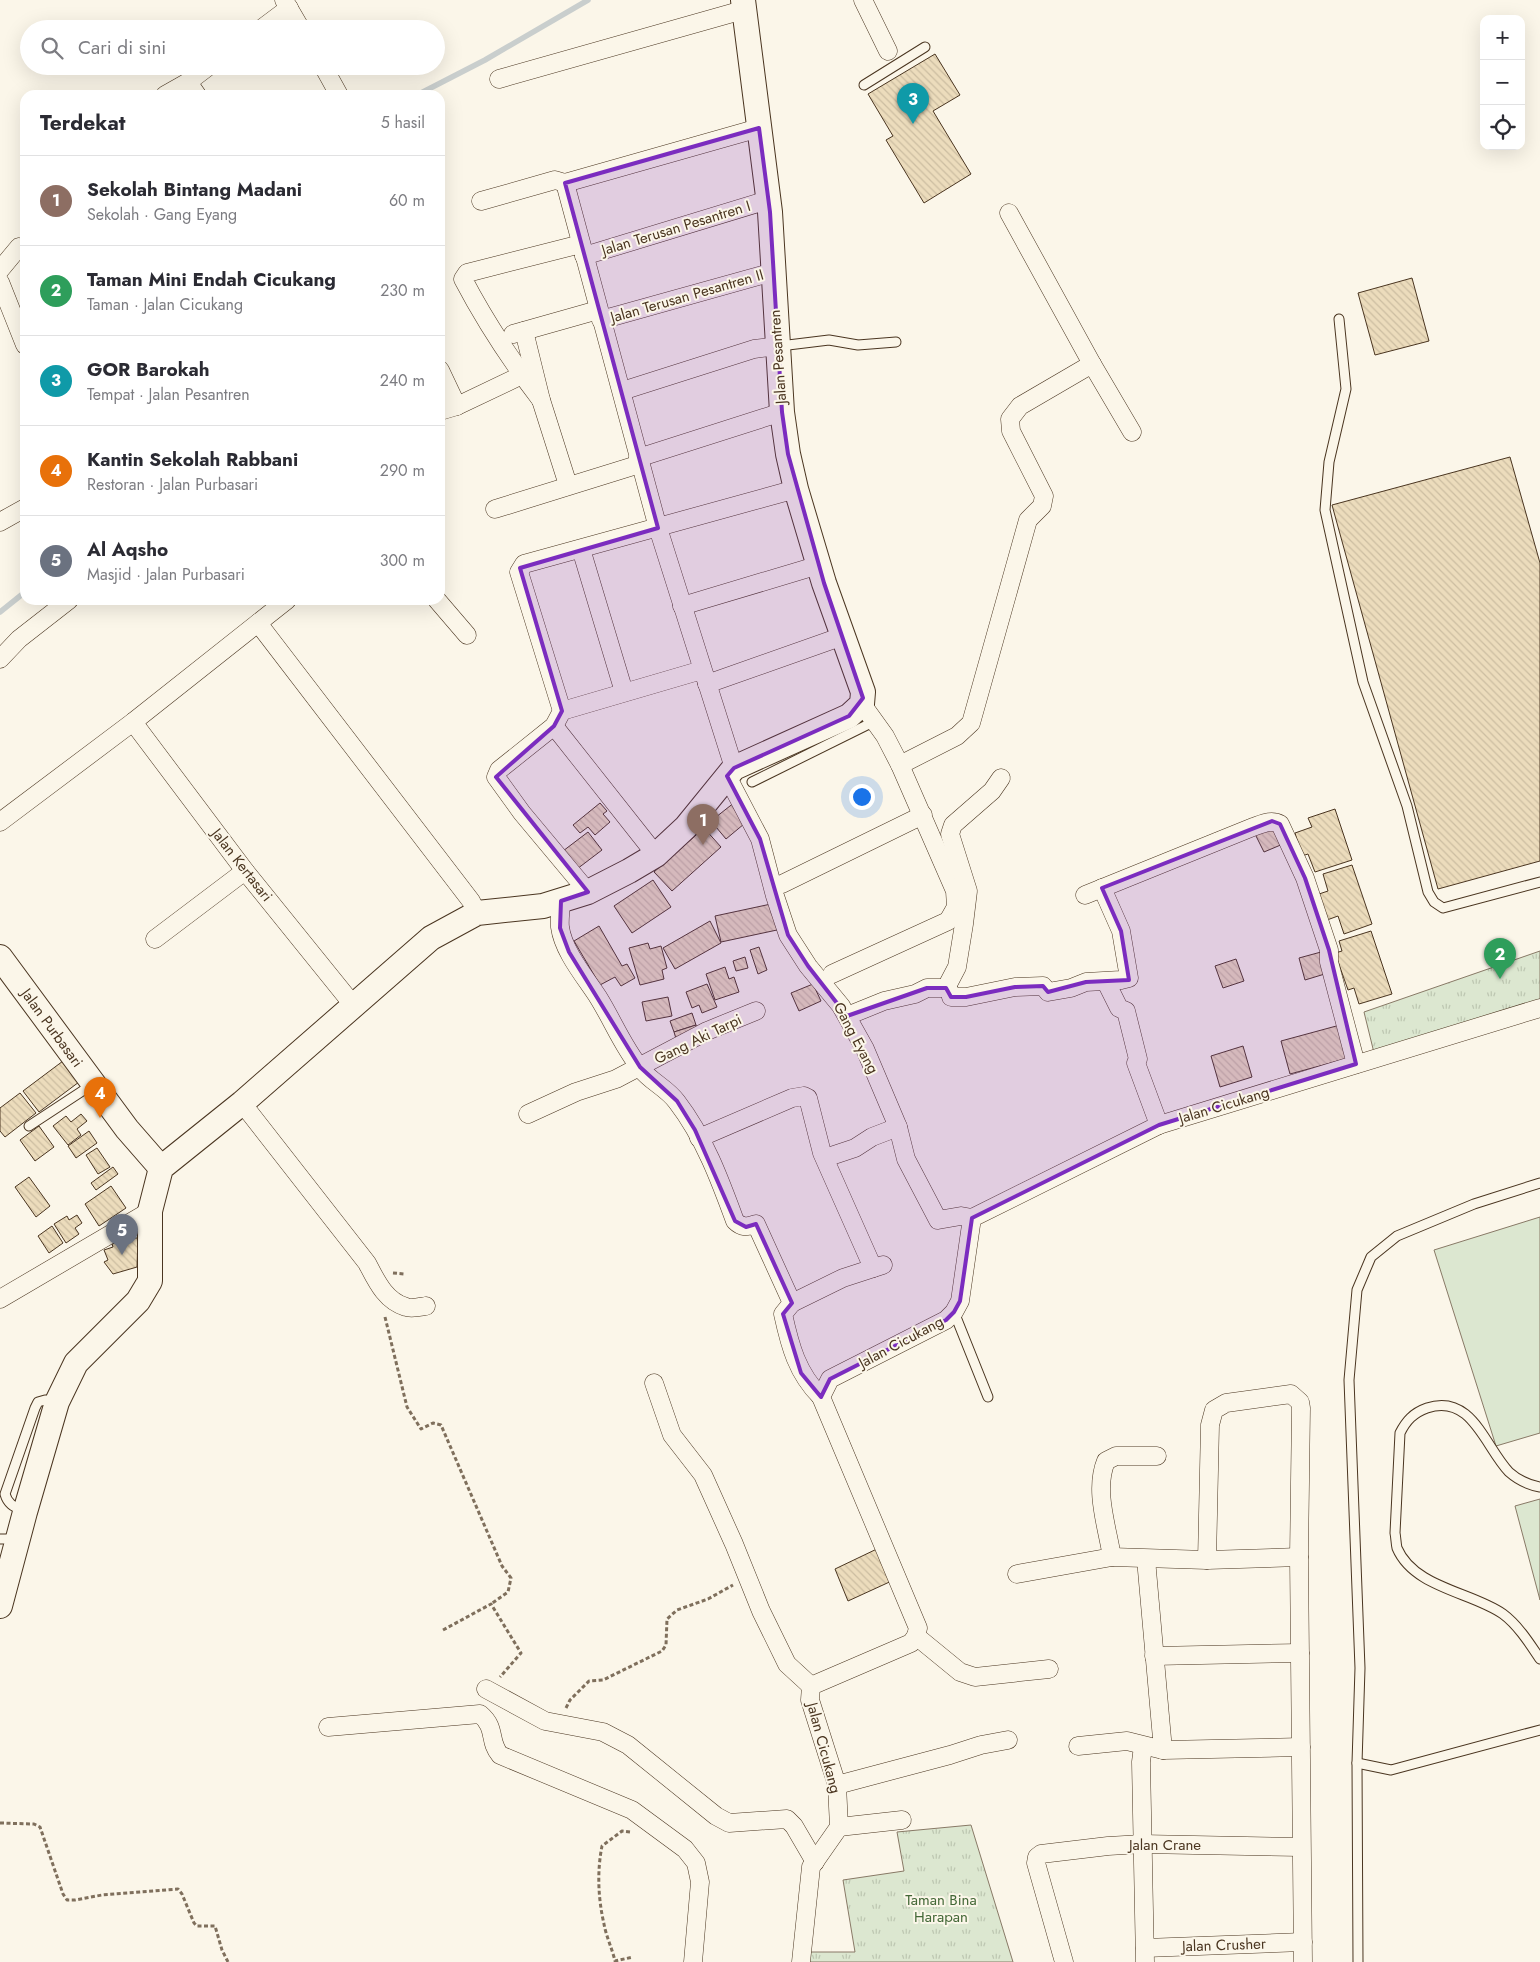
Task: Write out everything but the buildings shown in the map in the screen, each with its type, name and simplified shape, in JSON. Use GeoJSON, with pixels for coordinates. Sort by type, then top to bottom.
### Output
{"type":"FeatureCollection","features":[{"type":"Feature","properties":{"kind":"street"},"geometry":{"type":"LineString","coordinates":[[863,0],[892,58]]}},
{"type":"Feature","properties":{"kind":"street"},"geometry":{"type":"LineString","coordinates":[[270,20],[287,4],[296,20]]}},
{"type":"Feature","properties":{"kind":"street"},"geometry":{"type":"LineString","coordinates":[[499,79],[743,5]]}},
{"type":"Feature","properties":{"kind":"street","name":"Jalan Pesantren"},"geometry":{"type":"LineString","coordinates":[[743,5],[751,130],[768,200],[782,412],[796,489],[819,565],[869,713]]}},
{"type":"Feature","properties":{"kind":"street"},"geometry":{"type":"LineString","coordinates":[[193,88],[203,75]]}},
{"type":"Feature","properties":{"kind":"street"},"geometry":{"type":"LineString","coordinates":[[327,75],[336,90]]}},
{"type":"Feature","properties":{"kind":"street"},"geometry":{"type":"LineString","coordinates":[[481,201],[555,180],[565,182],[751,130]]}},
{"type":"Feature","properties":{"kind":"street","name":"Gang Eyang"},"geometry":{"type":"LineString","coordinates":[[565,182],[599,315],[622,391],[639,461],[704,677],[730,772],[760,839],[775,896],[788,935],[808,966],[847,1016],[865,1049],[898,1127],[906,1159],[938,1220],[961,1216],[972,1218]]}},
{"type":"Feature","properties":{"kind":"street","name":"Jalan Terusan Pesantren I"},"geometry":{"type":"LineString","coordinates":[[498,338],[467,288],[463,279],[467,273],[582,250],[768,200]]}},
{"type":"Feature","properties":{"kind":"street"},"geometry":{"type":"LineString","coordinates":[[1009,213],[1092,364],[1132,432]]}},
{"type":"Feature","properties":{"kind":"street"},"geometry":{"type":"LineString","coordinates":[[0,270],[20,252]]}},
{"type":"Feature","properties":{"kind":"street","name":"Jalan Terusan Pesantren II"},"geometry":{"type":"LineString","coordinates":[[498,338],[773,272]]}},
{"type":"Feature","properties":{"kind":"street"},"geometry":{"type":"LineString","coordinates":[[0,282],[20,332]]}},
{"type":"Feature","properties":{"kind":"street"},"geometry":{"type":"LineString","coordinates":[[524,331],[541,400],[568,485]]}},
{"type":"Feature","properties":{"kind":"street"},"geometry":{"type":"LineString","coordinates":[[498,338],[541,400]]}},
{"type":"Feature","properties":{"kind":"street"},"geometry":{"type":"LineString","coordinates":[[622,391],[754,349],[778,346]]}},
{"type":"Feature","properties":{"kind":"street"},"geometry":{"type":"LineString","coordinates":[[900,765],[957,736],[970,723],[1028,520],[1042,506],[1044,496],[1011,431],[1010,419],[1020,406],[1092,364]]}},
{"type":"Feature","properties":{"kind":"street"},"geometry":{"type":"LineString","coordinates":[[445,394],[448,408],[522,374]]}},
{"type":"Feature","properties":{"kind":"street"},"geometry":{"type":"LineString","coordinates":[[495,509],[782,412]]}},
{"type":"Feature","properties":{"kind":"street"},"geometry":{"type":"LineString","coordinates":[[562,711],[519,572],[524,564],[796,489]]}},
{"type":"Feature","properties":{"kind":"street"},"geometry":{"type":"LineString","coordinates":[[0,522],[20,511]]}},
{"type":"Feature","properties":{"kind":"street"},"geometry":{"type":"LineString","coordinates":[[581,549],[624,692]]}},
{"type":"Feature","properties":{"kind":"street"},"geometry":{"type":"LineString","coordinates":[[682,606],[819,565]]}},
{"type":"Feature","properties":{"kind":"street"},"geometry":{"type":"LineString","coordinates":[[0,659],[19,640],[63,605]]}},
{"type":"Feature","properties":{"kind":"street"},"geometry":{"type":"LineString","coordinates":[[0,822],[133,722],[281,605]]}},
{"type":"Feature","properties":{"kind":"street"},"geometry":{"type":"LineString","coordinates":[[441,605],[467,635]]}},
{"type":"Feature","properties":{"kind":"street"},"geometry":{"type":"LineString","coordinates":[[258,623],[471,901],[477,912]]}},
{"type":"Feature","properties":{"kind":"street"},"geometry":{"type":"LineString","coordinates":[[588,892],[522,813],[496,777],[499,770],[554,726],[562,711],[624,692],[704,677],[843,636]]}},
{"type":"Feature","properties":{"kind":"street"},"geometry":{"type":"LineString","coordinates":[[0,1606],[9,1539],[25,1512],[57,1402],[76,1363],[138,1302],[150,1281],[150,1211],[161,1168],[242,1103],[431,938],[477,912],[543,906],[588,892],[629,871],[656,855],[686,827],[730,772],[849,716],[869,713],[886,736],[923,815],[955,891],[956,907],[948,921],[832,974]]}},
{"type":"Feature","properties":{"kind":"street","name":"Jalan Kertasari"},"geometry":{"type":"LineString","coordinates":[[133,722],[245,871],[354,1006]]}},
{"type":"Feature","properties":{"kind":"street"},"geometry":{"type":"LineString","coordinates":[[554,726],[656,855]]}},
{"type":"Feature","properties":{"kind":"street"},"geometry":{"type":"LineString","coordinates":[[946,988],[957,967],[968,890],[950,834],[953,825],[992,791],[1000,778]]}},
{"type":"Feature","properties":{"kind":"street"},"geometry":{"type":"LineString","coordinates":[[782,884],[923,815]]}},
{"type":"Feature","properties":{"kind":"street"},"geometry":{"type":"LineString","coordinates":[[1084,895],[1272,821],[1280,824],[1305,878],[1329,950],[1329,962],[1356,1064]]}},
{"type":"Feature","properties":{"kind":"street"},"geometry":{"type":"LineString","coordinates":[[155,939],[245,871]]}},
{"type":"Feature","properties":{"kind":"street"},"geometry":{"type":"LineString","coordinates":[[847,1016],[884,1001],[915,994],[927,988],[946,988],[950,992],[951,997],[966,997],[1015,988],[1043,986],[1048,992],[1072,988],[1086,982],[1106,982],[1128,978],[1121,931],[1102,888]]}},
{"type":"Feature","properties":{"kind":"street"},"geometry":{"type":"LineString","coordinates":[[561,901],[560,928],[569,952],[623,1043],[640,1067],[649,1078],[665,1088],[677,1101],[715,1169],[735,1221],[740,1226],[746,1227],[756,1224],[792,1303]]}},
{"type":"Feature","properties":{"kind":"street","name":"Jalan Purbasari"},"geometry":{"type":"LineString","coordinates":[[0,957],[127,1129],[161,1168]]}},
{"type":"Feature","properties":{"kind":"street"},"geometry":{"type":"LineString","coordinates":[[1106,982],[1119,1008],[1126,1011],[1138,1059],[1136,1063],[1159,1125]]}},
{"type":"Feature","properties":{"kind":"street","name":"Jalan Cicukang"},"geometry":{"type":"LineString","coordinates":[[822,1396],[830,1379],[946,1320],[954,1312],[960,1300],[972,1218],[1159,1125],[1540,1008]]}},
{"type":"Feature","properties":{"kind":"street","name":"Gang Aki Tarpi"},"geometry":{"type":"LineString","coordinates":[[528,1114],[576,1092],[616,1079],[707,1031],[756,1011]]}},
{"type":"Feature","properties":{"kind":"street"},"geometry":{"type":"LineString","coordinates":[[699,1138],[792,1098],[804,1096],[808,1098],[824,1158],[878,1267],[843,1278],[792,1303],[783,1314],[787,1334],[801,1373],[810,1386],[822,1396],[918,1628],[916,1636],[960,1672],[975,1677],[1049,1668]]}},
{"type":"Feature","properties":{"kind":"street"},"geometry":{"type":"LineString","coordinates":[[242,1103],[367,1263],[377,1282],[388,1296],[407,1307],[426,1306]]}},
{"type":"Feature","properties":{"kind":"street"},"geometry":{"type":"LineString","coordinates":[[824,1158],[855,1148],[872,1137],[898,1127]]}},
{"type":"Feature","properties":{"kind":"street"},"geometry":{"type":"LineString","coordinates":[[0,1299],[150,1211]]}},
{"type":"Feature","properties":{"kind":"street"},"geometry":{"type":"LineString","coordinates":[[654,1383],[672,1435],[702,1475],[786,1664],[811,1686]]}},
{"type":"Feature","properties":{"kind":"street"},"geometry":{"type":"LineString","coordinates":[[1207,1560],[1210,1425],[1214,1410],[1226,1403],[1291,1394],[1300,1402],[1301,1408],[1299,1557],[1300,1847],[1303,1962]]}},
{"type":"Feature","properties":{"kind":"street"},"geometry":{"type":"LineString","coordinates":[[1112,1557],[1100,1489],[1101,1472],[1106,1461],[1116,1456],[1157,1456]]}},
{"type":"Feature","properties":{"kind":"street"},"geometry":{"type":"LineString","coordinates":[[1017,1574],[1112,1557],[1207,1560],[1299,1557]]}},
{"type":"Feature","properties":{"kind":"street"},"geometry":{"type":"LineString","coordinates":[[1146,1559],[1163,1750]]}},
{"type":"Feature","properties":{"kind":"street","name":"Jalan Cicukang"},"geometry":{"type":"LineString","coordinates":[[839,1827],[837,1785],[810,1700],[811,1686],[911,1643],[916,1636]]}},
{"type":"Feature","properties":{"kind":"street"},"geometry":{"type":"LineString","coordinates":[[1154,1656],[1300,1653]]}},
{"type":"Feature","properties":{"kind":"street"},"geometry":{"type":"LineString","coordinates":[[486,1689],[545,1721],[603,1732],[628,1745],[716,1816],[729,1823],[787,1819],[794,1826],[815,1862]]}},
{"type":"Feature","properties":{"kind":"street"},"geometry":{"type":"LineString","coordinates":[[328,1727],[480,1714],[489,1721],[496,1750],[500,1755],[632,1810],[685,1849],[696,1862],[700,1882],[693,1962]]}},
{"type":"Feature","properties":{"kind":"street"},"geometry":{"type":"LineString","coordinates":[[837,1785],[981,1745],[1008,1740]]}},
{"type":"Feature","properties":{"kind":"street"},"geometry":{"type":"LineString","coordinates":[[1078,1746],[1127,1742],[1163,1750],[1301,1747]]}},
{"type":"Feature","properties":{"kind":"street"},"geometry":{"type":"LineString","coordinates":[[1143,1746],[1141,1762],[1145,1955]]}},
{"type":"Feature","properties":{"kind":"street"},"geometry":{"type":"LineString","coordinates":[[801,1962],[809,1875],[815,1862],[839,1827],[902,1820]]}},
{"type":"Feature","properties":{"kind":"street","name":"Jalan Crane"},"geometry":{"type":"LineString","coordinates":[[1064,1962],[1036,1863],[1040,1854],[1142,1844],[1300,1847]]}},
{"type":"Feature","properties":{"kind":"street","name":"Jalan Crusher"},"geometry":{"type":"LineString","coordinates":[[1145,1955],[1303,1942]]}},
{"type":"Feature","properties":{"kind":"lane"},"geometry":{"type":"LineString","coordinates":[[864,84],[892,58],[925,48]]}},
{"type":"Feature","properties":{"kind":"lane"},"geometry":{"type":"LineString","coordinates":[[1339,319],[1346,389],[1329,462],[1325,510],[1363,682],[1407,806],[1428,892],[1434,902],[1442,908],[1540,882]]}},
{"type":"Feature","properties":{"kind":"lane"},"geometry":{"type":"LineString","coordinates":[[778,346],[830,340],[858,345],[896,342]]}},
{"type":"Feature","properties":{"kind":"lane"},"geometry":{"type":"LineString","coordinates":[[752,782],[869,713]]}},
{"type":"Feature","properties":{"kind":"lane"},"geometry":{"type":"LineString","coordinates":[[29,1126],[94,1084]]}},
{"type":"Feature","properties":{"kind":"lane"},"geometry":{"type":"LineString","coordinates":[[1358,1962],[1357,1763],[1360,1668],[1349,1380],[1357,1290],[1371,1257],[1397,1236],[1474,1204],[1540,1183]]}},
{"type":"Feature","properties":{"kind":"lane"},"geometry":{"type":"LineString","coordinates":[[954,1312],[988,1397]]}},
{"type":"Feature","properties":{"kind":"lane"},"geometry":{"type":"LineString","coordinates":[[1540,1487],[1521,1481],[1509,1471],[1478,1427],[1466,1415],[1450,1406],[1436,1405],[1420,1411],[1407,1420],[1400,1433],[1395,1533],[1397,1548],[1407,1563],[1425,1579],[1504,1615],[1517,1627],[1540,1659]]}},
{"type":"Feature","properties":{"kind":"lane"},"geometry":{"type":"LineString","coordinates":[[1357,1763],[1391,1770],[1540,1730]]}},
{"type":"Feature","properties":{"kind":"path"},"geometry":{"type":"LineString","coordinates":[[377,1282],[407,1407],[421,1429],[433,1424],[441,1425],[502,1566],[511,1578],[508,1592],[491,1604],[443,1630]]}},
{"type":"Feature","properties":{"kind":"path"},"geometry":{"type":"LineString","coordinates":[[556,1723],[570,1700],[589,1681],[603,1680],[662,1651],[666,1645],[667,1618],[677,1610],[708,1599],[747,1577]]}},
{"type":"Feature","properties":{"kind":"path"},"geometry":{"type":"LineString","coordinates":[[486,1689],[506,1672],[521,1653],[491,1604]]}},
{"type":"Feature","properties":{"kind":"path"},"geometry":{"type":"LineString","coordinates":[[0,1823],[34,1824],[40,1827],[67,1900],[178,1889],[194,1923],[197,1926],[215,1926],[222,1950],[228,1962]]}},
{"type":"Feature","properties":{"kind":"path"},"geometry":{"type":"LineString","coordinates":[[633,1957],[613,1961],[612,1947],[604,1925],[598,1893],[602,1847],[622,1831],[640,1835],[652,1825]]}},
{"type":"Feature","properties":{"kind":"highlighted area"},"geometry":{"type":"Polygon","coordinates":[[[759,128],[770,212],[782,412],[788,454],[824,583],[863,698],[849,716],[734,768],[727,776],[760,839],[788,935],[808,966],[847,1016],[927,988],[946,988],[951,997],[966,997],[1015,987],[1043,986],[1048,992],[1086,982],[1129,980],[1121,931],[1102,888],[1272,821],[1280,824],[1305,878],[1329,950],[1356,1064],[1159,1125],[972,1218],[960,1301],[954,1312],[946,1320],[830,1379],[821,1397],[801,1373],[783,1314],[792,1303],[756,1224],[746,1227],[735,1221],[695,1130],[677,1101],[640,1067],[569,952],[560,928],[561,901],[588,892],[496,777],[554,726],[562,711],[520,568],[658,528],[565,183],[759,128]]]}},
{"type":"Feature","properties":{"kind":"green space"},"geometry":{"type":"Polygon","coordinates":[[[1540,951],[1540,1006],[1376,1061],[1364,1012],[1540,951]]]}},
{"type":"Feature","properties":{"kind":"green space"},"geometry":{"type":"Polygon","coordinates":[[[1540,1217],[1540,1433],[1496,1446],[1434,1250],[1540,1217]]]}},
{"type":"Feature","properties":{"kind":"green space"},"geometry":{"type":"Polygon","coordinates":[[[1540,1499],[1540,1600],[1515,1506],[1540,1499]]]}},
{"type":"Feature","properties":{"kind":"green space","name":"Taman Bina Harapan"},"geometry":{"type":"Polygon","coordinates":[[[971,1825],[1013,1962],[807,1962],[807,1952],[855,1952],[843,1880],[904,1871],[897,1832],[971,1825]]]}},
{"type":"Feature","properties":{"kind":"waterway"},"geometry":{"type":"LineString","coordinates":[[427,90],[485,60],[588,0]]}},
{"type":"Feature","properties":{"kind":"waterway"},"geometry":{"type":"LineString","coordinates":[[0,612],[20,596]]}},
{"type":"Feature","properties":{"kind":"place","name":"GOR Barokah"},"geometry":{"type":"Point","coordinates":[913,124]}},
{"type":"Feature","properties":{"kind":"place","name":"Sekolah Bintang Madani"},"geometry":{"type":"Point","coordinates":[703,845]}},
{"type":"Feature","properties":{"kind":"place","name":"Taman Mini Endah Cicukang"},"geometry":{"type":"Point","coordinates":[1500,979]}},
{"type":"Feature","properties":{"kind":"place","name":"Kantin Sekolah Rabbani"},"geometry":{"type":"Point","coordinates":[100,1118]}},
{"type":"Feature","properties":{"kind":"place","name":"Al Aqsho"},"geometry":{"type":"Point","coordinates":[122,1255]}}]}
